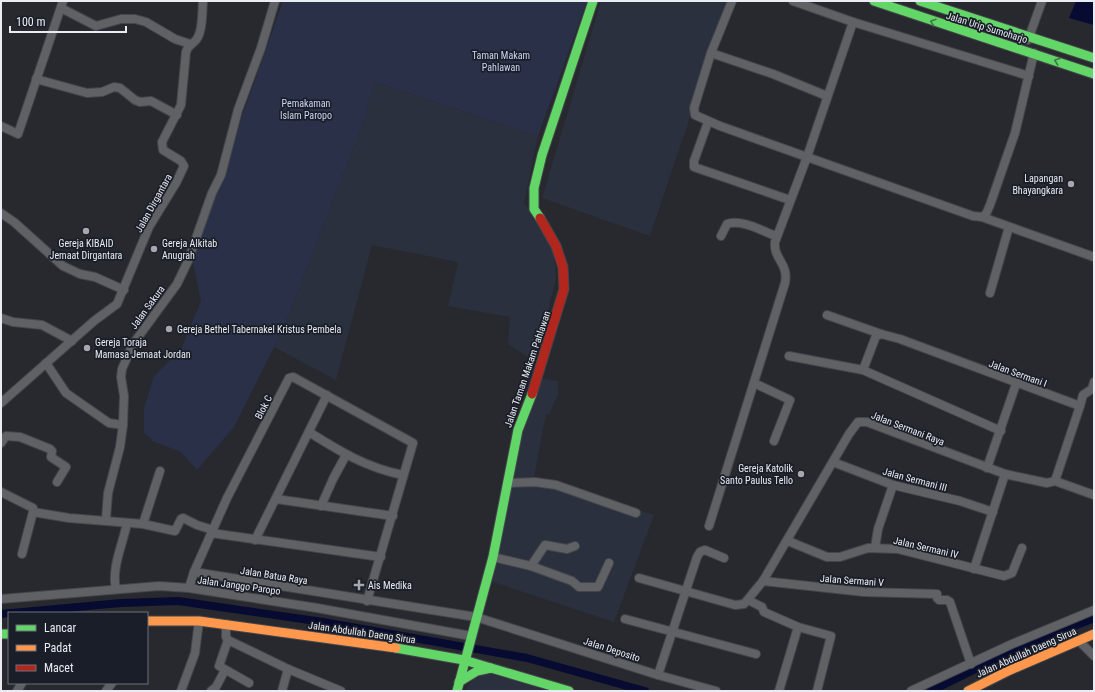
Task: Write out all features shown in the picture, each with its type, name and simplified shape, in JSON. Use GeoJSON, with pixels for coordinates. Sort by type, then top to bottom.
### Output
{"type":"FeatureCollection","features":[{"type":"Feature","properties":{"kind":"main road","name":"Jalan Taman Makam Pahlawan"},"geometry":{"type":"LineString","coordinates":[[471,638],[493,556],[518,430],[536,384],[564,289],[563,268],[556,246],[534,209],[534,188],[542,155],[593,1]]}},
{"type":"Feature","properties":{"kind":"main road","name":"Jalan Urip Sumoharjo"},"geometry":{"type":"LineString","coordinates":[[874,1],[1094,74]]}},
{"type":"Feature","properties":{"kind":"main road","name":"Jalan Urip Sumoharjo"},"geometry":{"type":"LineString","coordinates":[[920,1],[1094,58]]}},
{"type":"Feature","properties":{"kind":"main road","name":"Jalan Abdullah Daeng Sirua"},"geometry":{"type":"LineString","coordinates":[[148,621],[199,621],[226,624],[464,658],[569,691]]}},
{"type":"Feature","properties":{"kind":"main road","name":"Jalan Abdullah Daeng Sirua"},"geometry":{"type":"LineString","coordinates":[[968,691],[1008,671],[1094,634]]}},
{"type":"Feature","properties":{"kind":"main road"},"geometry":{"type":"LineString","coordinates":[[457,691],[464,658],[471,638]]}},
{"type":"Feature","properties":{"kind":"main road"},"geometry":{"type":"LineString","coordinates":[[458,682],[477,671],[494,668]]}},
{"type":"Feature","properties":{"kind":"street","name":"Jalan Dirgantara"},"geometry":{"type":"LineString","coordinates":[[1,403],[46,363],[117,304],[149,227],[183,170],[184,164],[165,152],[162,142],[177,115],[182,99],[186,52],[190,44],[197,40],[200,32],[203,1]]}},
{"type":"Feature","properties":{"kind":"street","name":"Jalan Sakura"},"geometry":{"type":"LineString","coordinates":[[106,519],[108,493],[120,447],[123,425],[124,396],[121,376],[127,356],[150,319],[154,317],[177,284],[188,261],[212,193],[221,175],[238,110],[261,48],[275,1]]}},
{"type":"Feature","properties":{"kind":"street"},"geometry":{"type":"LineString","coordinates":[[732,1],[711,53],[694,112],[695,115],[708,122],[973,216],[982,217],[1094,258]]}},
{"type":"Feature","properties":{"kind":"street"},"geometry":{"type":"LineString","coordinates":[[794,1],[853,22],[1029,76]]}},
{"type":"Feature","properties":{"kind":"street"},"geometry":{"type":"LineString","coordinates":[[1024,50],[1042,1]]}},
{"type":"Feature","properties":{"kind":"street"},"geometry":{"type":"LineString","coordinates":[[1,126],[18,134],[62,4],[96,26],[121,19],[140,20],[164,34],[190,44]]}},
{"type":"Feature","properties":{"kind":"street"},"geometry":{"type":"LineString","coordinates":[[709,526],[786,276],[785,266],[775,250],[776,236],[807,157],[853,22]]}},
{"type":"Feature","properties":{"kind":"street"},"geometry":{"type":"LineString","coordinates":[[711,53],[773,74],[827,96]]}},
{"type":"Feature","properties":{"kind":"street"},"geometry":{"type":"LineString","coordinates":[[982,217],[986,214],[990,205],[1015,133],[1034,53]]}},
{"type":"Feature","properties":{"kind":"street"},"geometry":{"type":"LineString","coordinates":[[36,79],[87,93],[102,92],[114,87],[120,88],[135,100],[140,102],[151,102],[177,115]]}},
{"type":"Feature","properties":{"kind":"street"},"geometry":{"type":"LineString","coordinates":[[708,122],[694,161],[694,167],[790,200]]}},
{"type":"Feature","properties":{"kind":"street"},"geometry":{"type":"LineString","coordinates":[[1,213],[14,222],[63,266],[80,274],[95,277],[124,290]]}},
{"type":"Feature","properties":{"kind":"street"},"geometry":{"type":"LineString","coordinates":[[720,236],[727,224],[732,222],[744,224],[776,236]]}},
{"type":"Feature","properties":{"kind":"street"},"geometry":{"type":"LineString","coordinates":[[990,293],[1009,227]]}},
{"type":"Feature","properties":{"kind":"street","name":"Jalan Sermani I"},"geometry":{"type":"LineString","coordinates":[[827,315],[879,335],[900,339],[1016,384],[1080,406]]}},
{"type":"Feature","properties":{"kind":"street"},"geometry":{"type":"LineString","coordinates":[[1,318],[13,322],[42,325],[72,341]]}},
{"type":"Feature","properties":{"kind":"street"},"geometry":{"type":"LineString","coordinates":[[863,370],[879,335]]}},
{"type":"Feature","properties":{"kind":"street"},"geometry":{"type":"LineString","coordinates":[[789,356],[863,370],[1001,431]]}},
{"type":"Feature","properties":{"kind":"street"},"geometry":{"type":"LineString","coordinates":[[46,363],[66,393],[110,423],[123,425]]}},
{"type":"Feature","properties":{"kind":"street","name":"Blok C"},"geometry":{"type":"LineString","coordinates":[[194,572],[212,531],[289,378],[293,377],[413,443],[403,475]]}},
{"type":"Feature","properties":{"kind":"street"},"geometry":{"type":"LineString","coordinates":[[1055,481],[1083,395],[1092,389],[1094,382]]}},
{"type":"Feature","properties":{"kind":"street"},"geometry":{"type":"LineString","coordinates":[[754,383],[790,400],[774,441]]}},
{"type":"Feature","properties":{"kind":"street"},"geometry":{"type":"LineString","coordinates":[[987,468],[1016,384]]}},
{"type":"Feature","properties":{"kind":"street"},"geometry":{"type":"LineString","coordinates":[[255,540],[327,395]]}},
{"type":"Feature","properties":{"kind":"street","name":"Jalan Sermani Raya"},"geometry":{"type":"LineString","coordinates":[[684,592],[737,606],[742,605],[748,600],[763,581],[788,541],[833,462],[858,422],[863,421],[1005,474],[1047,483],[1055,481],[1094,495]]}},
{"type":"Feature","properties":{"kind":"street"},"geometry":{"type":"LineString","coordinates":[[309,432],[346,455],[381,470],[403,475],[393,516],[367,601]]}},
{"type":"Feature","properties":{"kind":"street"},"geometry":{"type":"LineString","coordinates":[[1,443],[6,436],[13,436],[50,448],[52,451],[51,457],[66,467],[57,482]]}},
{"type":"Feature","properties":{"kind":"street"},"geometry":{"type":"LineString","coordinates":[[321,506],[332,479],[346,455]]}},
{"type":"Feature","properties":{"kind":"street","name":"Jalan Sermani III"},"geometry":{"type":"LineString","coordinates":[[833,462],[893,485],[960,501],[993,512]]}},
{"type":"Feature","properties":{"kind":"street"},"geometry":{"type":"LineString","coordinates":[[143,524],[160,471]]}},
{"type":"Feature","properties":{"kind":"street"},"geometry":{"type":"LineString","coordinates":[[974,569],[1005,474]]}},
{"type":"Feature","properties":{"kind":"street"},"geometry":{"type":"LineString","coordinates":[[508,483],[536,482],[556,485],[636,513]]}},
{"type":"Feature","properties":{"kind":"street"},"geometry":{"type":"LineString","coordinates":[[875,548],[878,529],[893,485]]}},
{"type":"Feature","properties":{"kind":"street"},"geometry":{"type":"LineString","coordinates":[[1,492],[26,503],[33,508],[22,554]]}},
{"type":"Feature","properties":{"kind":"street"},"geometry":{"type":"LineString","coordinates":[[276,499],[393,516]]}},
{"type":"Feature","properties":{"kind":"street"},"geometry":{"type":"LineString","coordinates":[[33,512],[69,518],[106,519],[143,524],[175,531],[183,518],[197,526],[212,531],[255,540],[381,557]]}},
{"type":"Feature","properties":{"kind":"street"},"geometry":{"type":"LineString","coordinates":[[116,589],[114,580],[115,570],[128,523]]}},
{"type":"Feature","properties":{"kind":"street","name":"Jalan Sermani IV"},"geometry":{"type":"LineString","coordinates":[[788,541],[827,557],[840,557],[875,548],[911,552],[1001,576],[1010,575],[1022,548]]}},
{"type":"Feature","properties":{"kind":"street"},"geometry":{"type":"LineString","coordinates":[[531,566],[545,545],[567,549],[575,546]]}},
{"type":"Feature","properties":{"kind":"street"},"geometry":{"type":"LineString","coordinates":[[658,675],[684,592],[700,552],[705,550],[724,558]]}},
{"type":"Feature","properties":{"kind":"street"},"geometry":{"type":"LineString","coordinates":[[493,556],[531,566],[572,581],[578,587],[594,588],[598,587],[609,563]]}},
{"type":"Feature","properties":{"kind":"street"},"geometry":{"type":"LineString","coordinates":[[189,588],[194,572]]}},
{"type":"Feature","properties":{"kind":"street","name":"Jalan Batua Raya"},"geometry":{"type":"LineString","coordinates":[[194,572],[367,601],[476,617]]}},
{"type":"Feature","properties":{"kind":"street"},"geometry":{"type":"LineString","coordinates":[[639,578],[684,592]]}},
{"type":"Feature","properties":{"kind":"street","name":"Jalan Sermani V"},"geometry":{"type":"LineString","coordinates":[[763,581],[864,592],[936,594],[939,600],[949,600],[950,602],[970,664]]}},
{"type":"Feature","properties":{"kind":"street","name":"Jalan Janggo Paropo"},"geometry":{"type":"LineString","coordinates":[[1,599],[159,586],[189,588],[310,606],[471,638]]}},
{"type":"Feature","properties":{"kind":"street"},"geometry":{"type":"LineString","coordinates":[[748,600],[762,607],[764,612],[798,627],[831,636],[817,691]]}},
{"type":"Feature","properties":{"kind":"street"},"geometry":{"type":"LineString","coordinates":[[911,691],[1012,644],[1094,610]]}},
{"type":"Feature","properties":{"kind":"street","name":"Jalan Deposito"},"geometry":{"type":"LineString","coordinates":[[476,617],[658,675],[716,691]]}},
{"type":"Feature","properties":{"kind":"street"},"geometry":{"type":"LineString","coordinates":[[625,619],[671,633],[756,654]]}},
{"type":"Feature","properties":{"kind":"street"},"geometry":{"type":"LineString","coordinates":[[181,691],[195,653],[199,621]]}},
{"type":"Feature","properties":{"kind":"street"},"geometry":{"type":"LineString","coordinates":[[226,624],[226,637],[228,640],[219,663],[220,667],[249,683]]}},
{"type":"Feature","properties":{"kind":"street"},"geometry":{"type":"LineString","coordinates":[[779,691],[798,627]]}},
{"type":"Feature","properties":{"kind":"street"},"geometry":{"type":"LineString","coordinates":[[228,640],[288,669],[341,691]]}},
{"type":"Feature","properties":{"kind":"street"},"geometry":{"type":"LineString","coordinates":[[1079,641],[1094,656]]}},
{"type":"Feature","properties":{"kind":"street"},"geometry":{"type":"LineString","coordinates":[[282,691],[288,669]]}},
{"type":"Feature","properties":{"kind":"street"},"geometry":{"type":"LineString","coordinates":[[211,691],[216,687],[225,670]]}},
{"type":"Feature","properties":{"kind":"shaded area"},"geometry":{"type":"Polygon","coordinates":[[[601,1],[729,1],[650,236],[542,198],[601,1]]]}},
{"type":"Feature","properties":{"kind":"shaded area"},"geometry":{"type":"Polygon","coordinates":[[[1076,1],[1094,1],[1094,25],[1069,18],[1076,1]]]}},
{"type":"Feature","properties":{"kind":"shaded area"},"geometry":{"type":"Polygon","coordinates":[[[375,82],[538,136],[524,203],[538,221],[554,254],[556,278],[542,335],[533,360],[508,344],[510,317],[448,306],[458,262],[372,245],[336,380],[274,347],[284,327],[361,129],[375,82]]]}},
{"type":"Feature","properties":{"kind":"shaded area"},"geometry":{"type":"Polygon","coordinates":[[[538,378],[558,381],[558,394],[549,415],[546,414],[534,477],[654,515],[614,622],[490,581],[522,426],[538,378]]]}},
{"type":"Feature","properties":{"kind":"shaded area"},"geometry":{"type":"Polygon","coordinates":[[[487,673],[555,691],[465,691],[472,680],[487,673]]]}},
{"type":"Feature","properties":{"kind":"green space","name":"Pemakaman Islam Paropo"},"geometry":{"type":"Polygon","coordinates":[[[283,1],[587,1],[538,136],[375,82],[361,129],[284,327],[234,427],[197,470],[181,452],[152,441],[151,438],[144,433],[144,408],[154,376],[181,349],[201,301],[192,258],[283,1]]]}},
{"type":"Feature","properties":{"kind":"waterway"},"geometry":{"type":"LineString","coordinates":[[23,612],[121,603],[178,601],[323,622],[527,658],[645,691]]}},
{"type":"Feature","properties":{"kind":"waterway"},"geometry":{"type":"LineString","coordinates":[[1,614],[8,613]]}},
{"type":"Feature","properties":{"kind":"waterway"},"geometry":{"type":"LineString","coordinates":[[931,691],[1010,652],[1094,618]]}},
{"type":"Feature","properties":{"kind":"traffic: fast"},"geometry":{"type":"LineString","coordinates":[[540,218],[534,209],[534,188],[542,155],[593,1]]}},
{"type":"Feature","properties":{"kind":"traffic: fast"},"geometry":{"type":"LineString","coordinates":[[874,1],[1094,74]]}},
{"type":"Feature","properties":{"kind":"traffic: fast"},"geometry":{"type":"LineString","coordinates":[[920,1],[1094,58]]}},
{"type":"Feature","properties":{"kind":"traffic: fast"},"geometry":{"type":"LineString","coordinates":[[457,691],[493,557],[518,430],[532,394]]}},
{"type":"Feature","properties":{"kind":"traffic: fast"},"geometry":{"type":"LineString","coordinates":[[1,634],[8,634]]}},
{"type":"Feature","properties":{"kind":"traffic: fast"},"geometry":{"type":"LineString","coordinates":[[396,648],[464,660],[569,691]]}},
{"type":"Feature","properties":{"kind":"traffic: fast"},"geometry":{"type":"LineString","coordinates":[[459,682],[477,671],[491,668]]}},
{"type":"Feature","properties":{"kind":"traffic: slow"},"geometry":{"type":"LineString","coordinates":[[148,621],[199,621],[396,648]]}},
{"type":"Feature","properties":{"kind":"traffic: slow"},"geometry":{"type":"LineString","coordinates":[[968,691],[1008,671],[1094,634]]}},
{"type":"Feature","properties":{"kind":"traffic: jam"},"geometry":{"type":"LineString","coordinates":[[532,394],[564,289],[563,267],[556,246],[540,218]]}},
{"type":"Feature","properties":{"kind":"place","name":"Lapangan Bhayangkara"},"geometry":{"type":"Point","coordinates":[1071,184]}},
{"type":"Feature","properties":{"kind":"place","name":"Gereja KIBAID Jemaat Dirgantara"},"geometry":{"type":"Point","coordinates":[86,231]}},
{"type":"Feature","properties":{"kind":"place","name":"Gereja Alkitab Anugrah"},"geometry":{"type":"Point","coordinates":[154,249]}},
{"type":"Feature","properties":{"kind":"place","name":"Gereja Bethel Tabernakel Kristus Pembela"},"geometry":{"type":"Point","coordinates":[169,329]}},
{"type":"Feature","properties":{"kind":"place","name":"Gereja Toraja Mamasa Jemaat Jordan"},"geometry":{"type":"Point","coordinates":[87,348]}},
{"type":"Feature","properties":{"kind":"place","name":"Gereja Katolik Santo Paulus Tello"},"geometry":{"type":"Point","coordinates":[801,474]}},
{"type":"Feature","properties":{"kind":"place","name":"Ais Medika"},"geometry":{"type":"Point","coordinates":[359,585]}},
{"type":"Feature","properties":{"kind":"park label","name":"Taman Makam Pahlawan"},"geometry":{"type":"Point","coordinates":[501,60]}}]}
